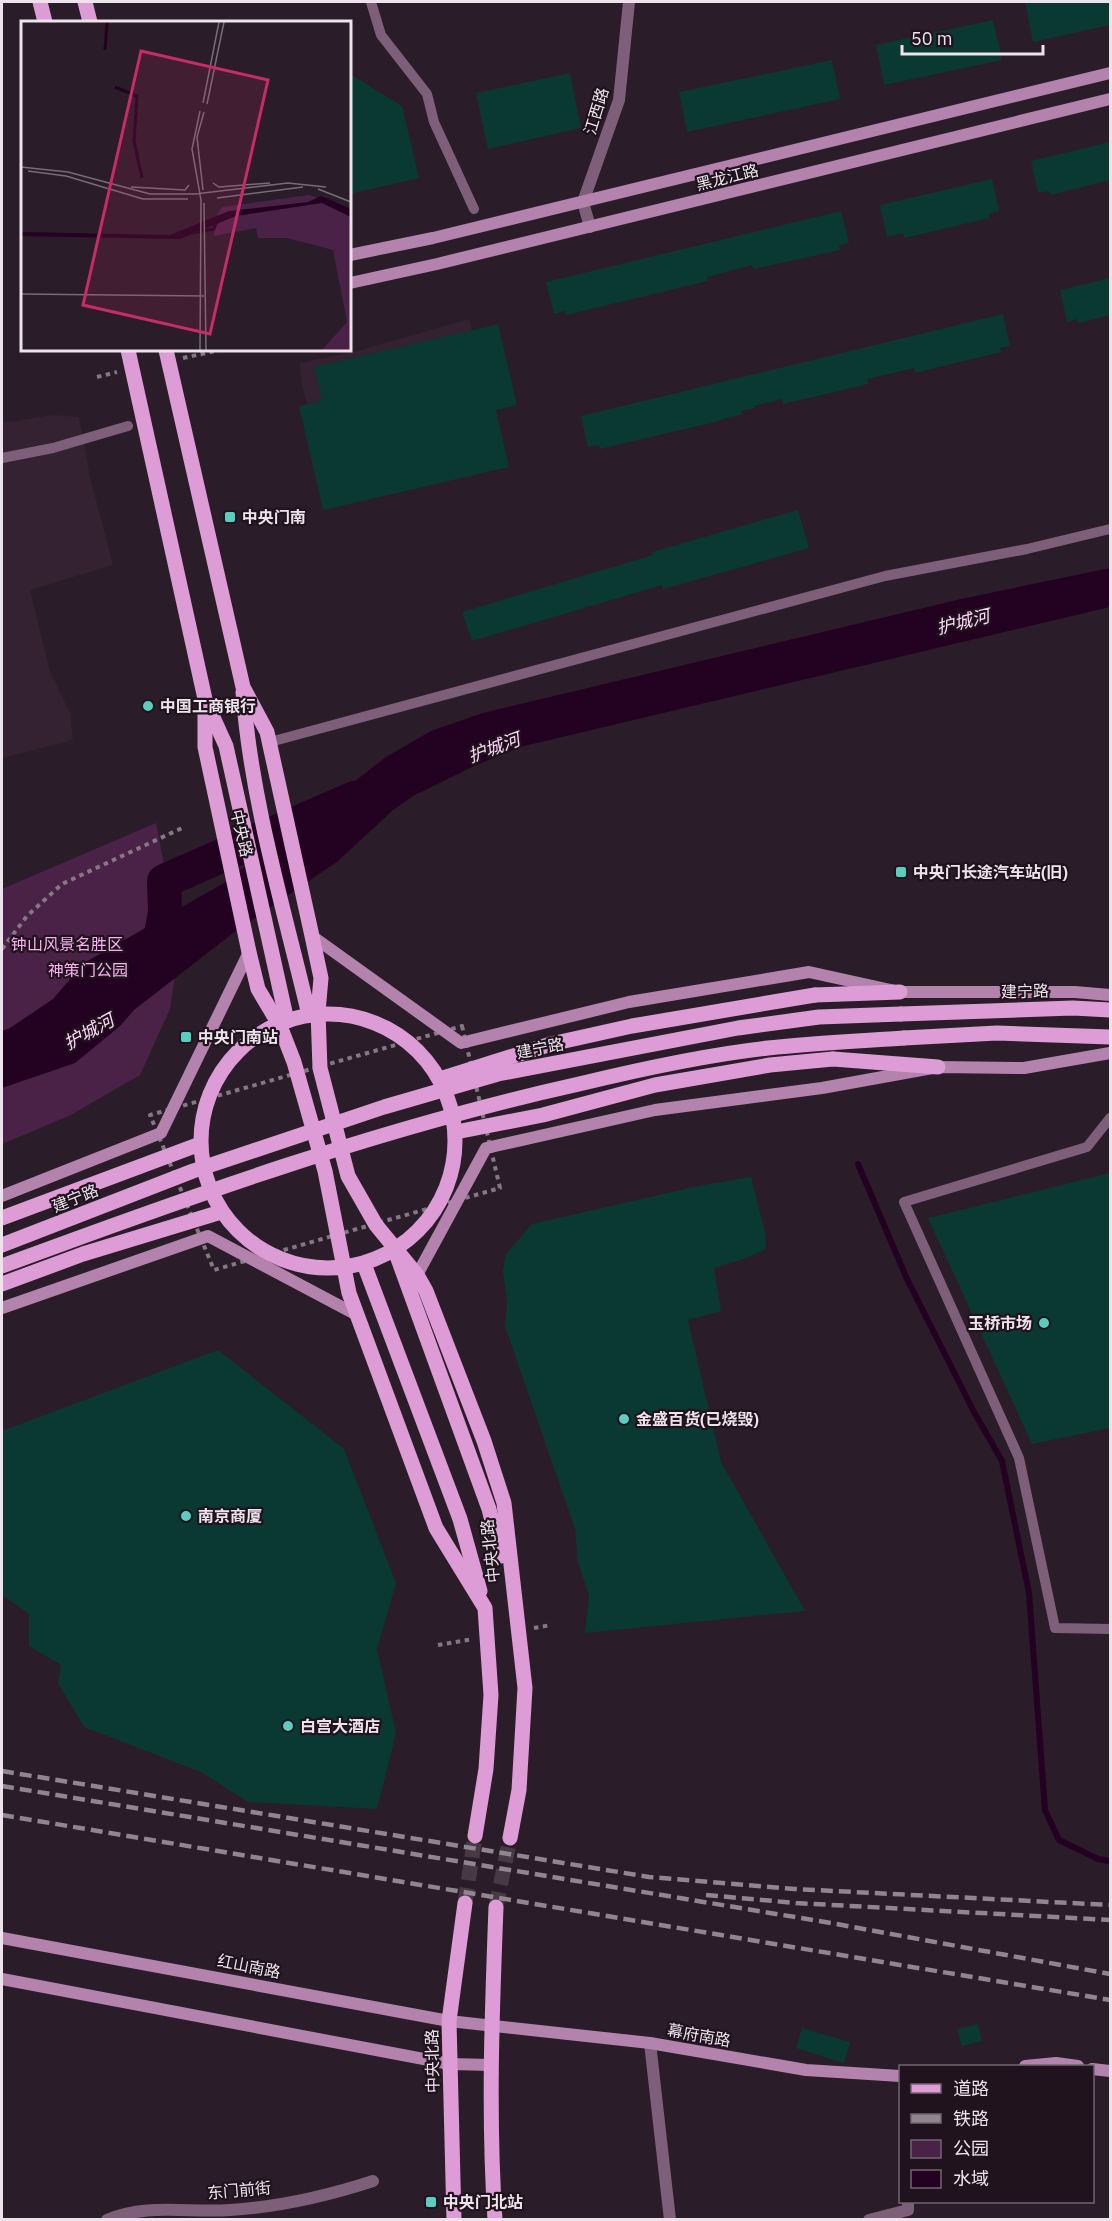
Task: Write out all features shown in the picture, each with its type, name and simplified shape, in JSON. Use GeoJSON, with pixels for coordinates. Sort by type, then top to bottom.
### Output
{"type":"FeatureCollection","features":[{"type":"Feature","properties":{"kind":"main road"},"geometry":{"type":"LineString","coordinates":[[40,2],[45,21]]}},
{"type":"Feature","properties":{"kind":"main road"},"geometry":{"type":"LineString","coordinates":[[85,2],[90,21]]}},
{"type":"Feature","properties":{"kind":"main road","name":"黑龙江路"},"geometry":{"type":"LineString","coordinates":[[351,255],[583,202],[1110,73]]}},
{"type":"Feature","properties":{"kind":"main road","name":"黑龙江路"},"geometry":{"type":"LineString","coordinates":[[351,283],[590,227],[1110,99]]}},
{"type":"Feature","properties":{"kind":"main road","name":"中央路"},"geometry":{"type":"LineString","coordinates":[[128,351],[205,699],[205,747],[249,952],[258,989],[280,1026],[294,1062],[325,1171],[349,1293],[357,1315]]}},
{"type":"Feature","properties":{"kind":"main road"},"geometry":{"type":"LineString","coordinates":[[166,351],[243,687],[247,740],[258,797],[309,1015]]}},
{"type":"Feature","properties":{"kind":"main road"},"geometry":{"type":"LineString","coordinates":[[243,687],[270,742],[302,886],[321,978],[318,1012],[320,1068],[348,1176],[376,1226],[417,1275],[486,1148],[655,1110],[822,1088],[938,1067]]}},
{"type":"Feature","properties":{"kind":"main road"},"geometry":{"type":"LineString","coordinates":[[205,699],[226,746],[287,1021]]}},
{"type":"Feature","properties":{"kind":"main road","name":"建宁路"},"geometry":{"type":"LineString","coordinates":[[312,936],[461,1043],[629,1002],[809,972],[900,992],[1075,992],[1110,995]]}},
{"type":"Feature","properties":{"kind":"main road"},"geometry":{"type":"LineString","coordinates":[[2,1196],[161,1132],[249,952]]}},
{"type":"Feature","properties":{"kind":"main road"},"geometry":{"type":"LineString","coordinates":[[440,1079],[551,1044],[716,1010],[814,995],[900,992]]}},
{"type":"Feature","properties":{"kind":"main road","name":"建宁路"},"geometry":{"type":"LineString","coordinates":[[2,1245],[193,1171],[384,1107],[498,1074],[738,1029],[819,1017],[1072,1008],[1110,1010]]}},
{"type":"Feature","properties":{"kind":"main road"},"geometry":{"type":"LineString","coordinates":[[309,1015],[347,1015],[384,1026],[416,1048],[440,1079],[451,1104],[456,1132],[454,1167],[442,1199],[422,1228],[395,1250],[364,1264],[324,1269],[284,1261],[249,1241],[221,1212],[206,1180],[200,1144],[206,1105],[223,1069],[251,1039],[287,1021],[309,1015]]}},
{"type":"Feature","properties":{"kind":"main road"},"geometry":{"type":"LineString","coordinates":[[2,1266],[256,1174],[392,1131],[505,1100],[648,1068],[767,1048],[904,1038],[997,1033],[1110,1037]]}},
{"type":"Feature","properties":{"kind":"main road"},"geometry":{"type":"LineString","coordinates":[[456,1132],[543,1115],[656,1085],[770,1065],[833,1059],[938,1067],[1024,1068],[1110,1053]]}},
{"type":"Feature","properties":{"kind":"main road"},"geometry":{"type":"LineString","coordinates":[[2,1218],[200,1144]]}},
{"type":"Feature","properties":{"kind":"main road"},"geometry":{"type":"LineString","coordinates":[[2,1284],[83,1254],[221,1212]]}},
{"type":"Feature","properties":{"kind":"main road"},"geometry":{"type":"LineString","coordinates":[[2,1308],[208,1236],[357,1315]]}},
{"type":"Feature","properties":{"kind":"main road"},"geometry":{"type":"LineString","coordinates":[[395,1250],[489,1509],[513,1599]]}},
{"type":"Feature","properties":{"kind":"main road"},"geometry":{"type":"LineString","coordinates":[[364,1264],[460,1519],[485,1608]]}},
{"type":"Feature","properties":{"kind":"main road","name":"中央北路"},"geometry":{"type":"LineString","coordinates":[[417,1275],[449,1345],[504,1503],[513,1599],[525,1688],[519,1790],[510,1838]]}},
{"type":"Feature","properties":{"kind":"main road","name":"中央北路"},"geometry":{"type":"LineString","coordinates":[[357,1315],[436,1528],[485,1608],[491,1695],[486,1769],[475,1836]]}},
{"type":"Feature","properties":{"kind":"main road","name":"中央北路"},"geometry":{"type":"LineString","coordinates":[[454,2220],[449,2021],[465,1903]]}},
{"type":"Feature","properties":{"kind":"main road"},"geometry":{"type":"LineString","coordinates":[[495,2220],[490,2150],[491,2027],[496,1907]]}},
{"type":"Feature","properties":{"kind":"main road","name":"红山南路"},"geometry":{"type":"LineString","coordinates":[[2,1938],[491,2027]]}},
{"type":"Feature","properties":{"kind":"main road"},"geometry":{"type":"LineString","coordinates":[[2,1979],[450,2064],[491,2065]]}},
{"type":"Feature","properties":{"kind":"main road","name":"幕府南路"},"geometry":{"type":"LineString","coordinates":[[491,2027],[650,2043],[806,2070],[899,2076]]}},
{"type":"Feature","properties":{"kind":"main road"},"geometry":{"type":"LineString","coordinates":[[1040,2065],[1056,2063],[1067,2065]]}},
{"type":"Feature","properties":{"kind":"main road"},"geometry":{"type":"LineString","coordinates":[[1094,2069],[1110,2071]]}},
{"type":"Feature","properties":{"kind":"street","name":"江西路"},"geometry":{"type":"LineString","coordinates":[[583,202],[619,100],[629,2]]}},
{"type":"Feature","properties":{"kind":"street"},"geometry":{"type":"LineString","coordinates":[[583,202],[590,227]]}},
{"type":"Feature","properties":{"kind":"street"},"geometry":{"type":"LineString","coordinates":[[650,2043],[670,2220]]}},
{"type":"Feature","properties":{"kind":"street","name":"东门前街"},"geometry":{"type":"LineString","coordinates":[[107,2220],[135,2210],[230,2210],[326,2196],[373,2181]]}},
{"type":"Feature","properties":{"kind":"street"},"geometry":{"type":"LineString","coordinates":[[869,2220],[908,2210],[908,2203]]}},
{"type":"Feature","properties":{"kind":"lane"},"geometry":{"type":"LineString","coordinates":[[371,2],[381,35],[427,94],[434,122],[474,209]]}},
{"type":"Feature","properties":{"kind":"lane"},"geometry":{"type":"LineString","coordinates":[[2,458],[53,448],[128,426]]}},
{"type":"Feature","properties":{"kind":"lane"},"geometry":{"type":"LineString","coordinates":[[270,742],[885,576],[1027,549],[1110,529]]}},
{"type":"Feature","properties":{"kind":"lane"},"geometry":{"type":"LineString","coordinates":[[1110,1118],[1087,1147],[904,1202],[1019,1458],[1055,1628],[1110,1629]]}},
{"type":"Feature","properties":{"kind":"path"},"geometry":{"type":"LineString","coordinates":[[2,949],[27,916],[62,884],[182,828]]}},
{"type":"Feature","properties":{"kind":"shaded area"},"geometry":{"type":"Polygon","coordinates":[[[469,319],[477,355],[318,434],[302,387],[299,363],[354,352],[469,319]]]}},
{"type":"Feature","properties":{"kind":"shaded area"},"geometry":{"type":"Polygon","coordinates":[[[53,415],[79,417],[90,477],[113,565],[30,590],[50,672],[70,713],[73,740],[2,758],[2,423],[53,415]]]}},
{"type":"Feature","properties":{"kind":"green space","name":"神策门公园"},"geometry":{"type":"Polygon","coordinates":[[[156,823],[166,875],[175,883],[170,896],[176,928],[176,969],[170,1009],[140,1075],[69,1116],[2,1144],[2,889],[156,823]]]}},
{"type":"Feature","properties":{"kind":"water"},"geometry":{"type":"Polygon","coordinates":[[[1110,568],[1110,607],[520,747],[474,766],[413,796],[393,810],[338,861],[237,930],[134,1010],[120,1026],[75,1063],[2,1088],[2,1031],[53,999],[84,963],[224,883],[386,757],[431,731],[483,713],[961,599],[1110,568]]]}},
{"type":"Feature","properties":{"kind":"building"},"geometry":{"type":"Polygon","coordinates":[[[1025,2],[1110,2],[1110,25],[1033,42],[1025,2]]]}},
{"type":"Feature","properties":{"kind":"building"},"geometry":{"type":"Polygon","coordinates":[[[993,20],[1002,60],[884,85],[876,45],[993,20]]]}},
{"type":"Feature","properties":{"kind":"building"},"geometry":{"type":"Polygon","coordinates":[[[832,60],[840,99],[687,132],[679,92],[832,60]]]}},
{"type":"Feature","properties":{"kind":"building"},"geometry":{"type":"Polygon","coordinates":[[[570,73],[581,128],[488,149],[476,93],[570,73]]]}},
{"type":"Feature","properties":{"kind":"building"},"geometry":{"type":"Polygon","coordinates":[[[351,75],[402,106],[419,178],[351,194],[351,75]]]}},
{"type":"Feature","properties":{"kind":"building"},"geometry":{"type":"Polygon","coordinates":[[[1110,142],[1110,180],[1050,195],[1049,191],[1038,193],[1031,161],[1110,142]]]}},
{"type":"Feature","properties":{"kind":"building"},"geometry":{"type":"Polygon","coordinates":[[[992,179],[999,211],[989,214],[990,218],[904,238],[903,233],[887,237],[880,205],[992,179]]]}},
{"type":"Feature","properties":{"kind":"building"},"geometry":{"type":"Polygon","coordinates":[[[841,211],[849,243],[839,245],[840,250],[754,269],[752,265],[707,277],[708,281],[566,315],[565,311],[554,314],[546,282],[841,211]]]}},
{"type":"Feature","properties":{"kind":"building"},"geometry":{"type":"Polygon","coordinates":[[[1110,278],[1110,315],[1078,323],[1077,319],[1067,322],[1060,290],[1110,278]]]}},
{"type":"Feature","properties":{"kind":"building"},"geometry":{"type":"Polygon","coordinates":[[[1003,314],[1010,346],[1000,348],[1001,352],[915,373],[914,368],[867,379],[868,384],[783,404],[782,399],[754,406],[755,408],[741,411],[742,414],[710,423],[600,449],[599,445],[588,447],[581,416],[1003,314]]]}},
{"type":"Feature","properties":{"kind":"building"},"geometry":{"type":"Polygon","coordinates":[[[498,324],[517,405],[496,410],[509,467],[323,510],[299,406],[322,401],[314,367],[498,324]]]}},
{"type":"Feature","properties":{"kind":"building"},"geometry":{"type":"Polygon","coordinates":[[[798,510],[809,548],[663,589],[662,585],[472,641],[462,612],[653,555],[652,552],[798,510]]]}},
{"type":"Feature","properties":{"kind":"building","name":"玉桥市场"},"geometry":{"type":"Polygon","coordinates":[[[1110,1173],[1110,1428],[1032,1444],[928,1218],[1110,1173]]]}},
{"type":"Feature","properties":{"kind":"building","name":"金盛百货(已烧毁)"},"geometry":{"type":"Polygon","coordinates":[[[751,1177],[765,1232],[766,1249],[714,1268],[721,1311],[688,1320],[721,1462],[805,1611],[585,1633],[589,1596],[578,1562],[575,1529],[505,1326],[507,1303],[503,1271],[506,1254],[532,1224],[698,1186],[751,1177]]]}},
{"type":"Feature","properties":{"kind":"building","name":"南京商厦"},"geometry":{"type":"Polygon","coordinates":[[[218,1350],[344,1449],[396,1583],[377,1649],[396,1733],[377,1809],[248,1802],[201,1772],[84,1727],[58,1683],[61,1665],[29,1646],[29,1614],[2,1595],[2,1431],[218,1350]]]}},
{"type":"Feature","properties":{"kind":"building"},"geometry":{"type":"Polygon","coordinates":[[[978,2024],[982,2041],[962,2046],[957,2029],[978,2024]]]}},
{"type":"Feature","properties":{"kind":"building"},"geometry":{"type":"Polygon","coordinates":[[[802,2028],[850,2042],[844,2063],[796,2048],[802,2028]]]}},
{"type":"Feature","properties":{"kind":"waterway","name":"护城河"},"geometry":{"type":"LineString","coordinates":[[156,964],[165,912],[164,881],[354,798]]}},
{"type":"Feature","properties":{"kind":"waterway"},"geometry":{"type":"LineString","coordinates":[[858,1164],[907,1279],[974,1412],[1002,1461],[1029,1593],[1045,1810],[1059,1840],[1098,1859],[1110,1861]]}},
{"type":"Feature","properties":{"kind":"tunnel"},"geometry":{"type":"LineString","coordinates":[[465,1903],[475,1836]]}},
{"type":"Feature","properties":{"kind":"tunnel"},"geometry":{"type":"LineString","coordinates":[[496,1907],[510,1838]]}},
{"type":"Feature","properties":{"kind":"railway"},"geometry":{"type":"LineString","coordinates":[[2,1771],[649,1877],[795,1889],[1110,1905]]}},
{"type":"Feature","properties":{"kind":"railway"},"geometry":{"type":"LineString","coordinates":[[2,1786],[831,1923],[1110,1974]]}},
{"type":"Feature","properties":{"kind":"railway"},"geometry":{"type":"LineString","coordinates":[[2,1815],[1110,2000]]}},
{"type":"Feature","properties":{"kind":"railway"},"geometry":{"type":"LineString","coordinates":[[706,1895],[796,1903],[1110,1920]]}},
{"type":"Feature","properties":{"kind":"place","name":"中央门南"},"geometry":{"type":"Point","coordinates":[230,517]}},
{"type":"Feature","properties":{"kind":"place","name":"中国工商银行"},"geometry":{"type":"Point","coordinates":[148,706]}},
{"type":"Feature","properties":{"kind":"place","name":"中央门长途汽车站(旧)"},"geometry":{"type":"Point","coordinates":[901,872]}},
{"type":"Feature","properties":{"kind":"place","name":"中央门南站"},"geometry":{"type":"Point","coordinates":[186,1037]}},
{"type":"Feature","properties":{"kind":"place","name":"玉桥市场"},"geometry":{"type":"Point","coordinates":[1044,1323]}},
{"type":"Feature","properties":{"kind":"place","name":"金盛百货(已烧毁)"},"geometry":{"type":"Point","coordinates":[624,1419]}},
{"type":"Feature","properties":{"kind":"place","name":"南京商厦"},"geometry":{"type":"Point","coordinates":[186,1516]}},
{"type":"Feature","properties":{"kind":"place","name":"白宫大酒店"},"geometry":{"type":"Point","coordinates":[288,1726]}},
{"type":"Feature","properties":{"kind":"place","name":"中央门北站"},"geometry":{"type":"Point","coordinates":[431,2202]}},
{"type":"Feature","properties":{"kind":"park label","name":"钟山风景名胜区"},"geometry":{"type":"Point","coordinates":[67,944]}}]}
